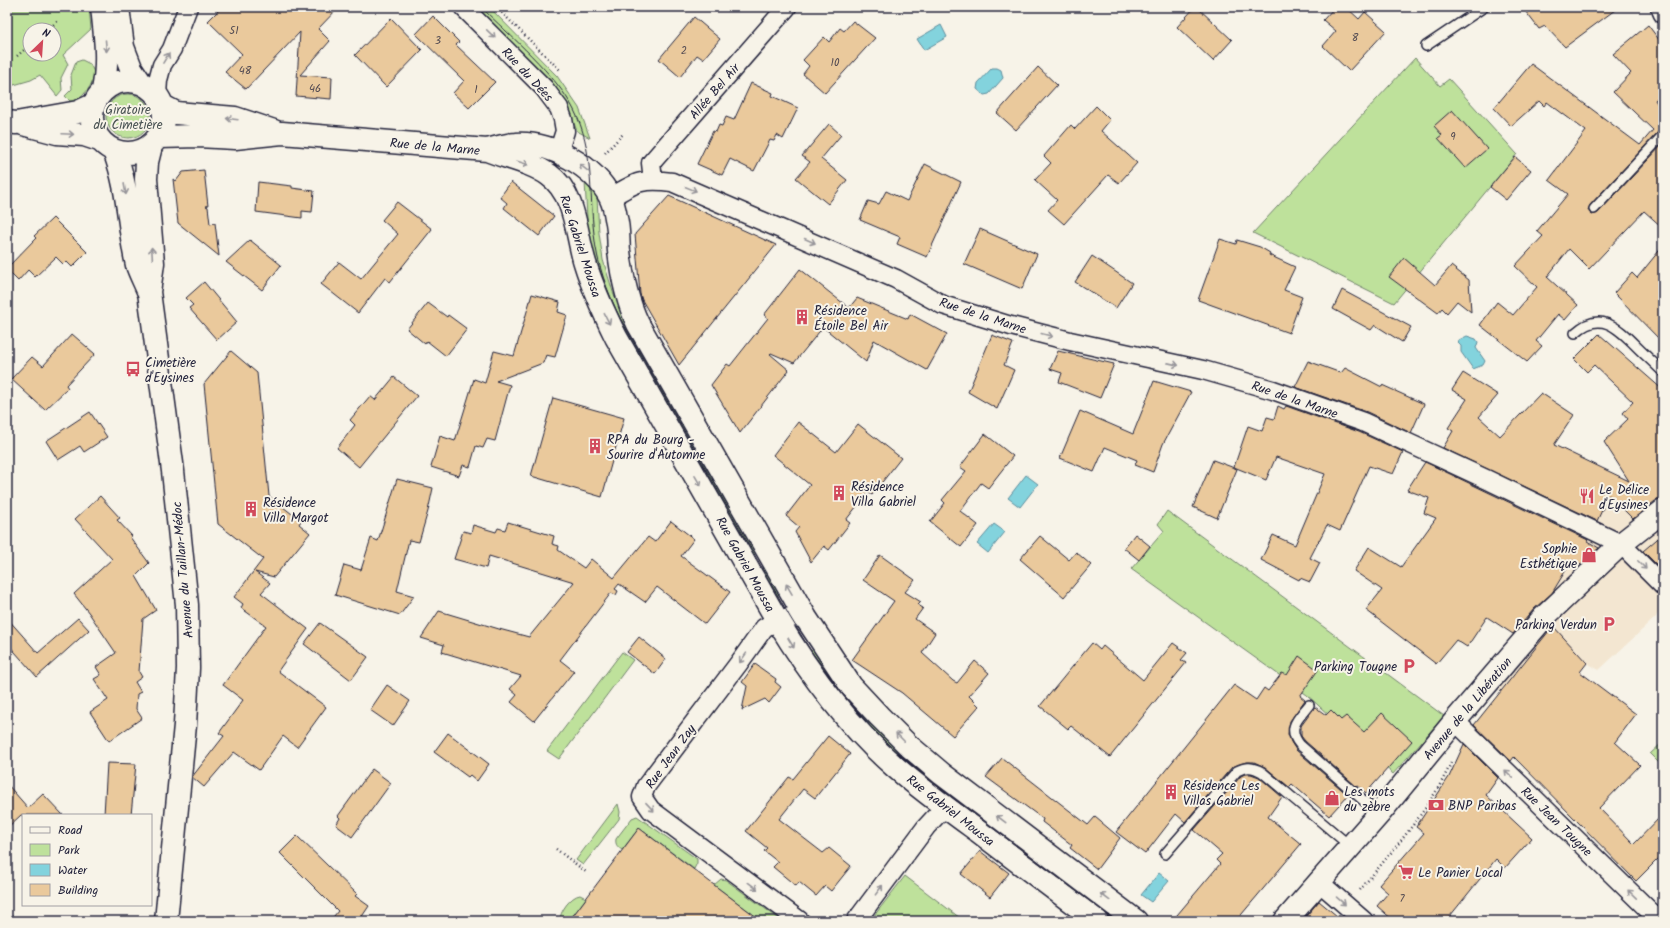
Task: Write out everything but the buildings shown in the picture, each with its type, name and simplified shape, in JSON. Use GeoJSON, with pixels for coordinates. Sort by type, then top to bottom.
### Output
{"type":"FeatureCollection","features":[{"type":"Feature","properties":{"kind":"street"},"geometry":{"type":"LineString","coordinates":[[102,7],[107,49],[107,74],[91,117],[93,129],[107,146]]}},
{"type":"Feature","properties":{"kind":"street"},"geometry":{"type":"LineString","coordinates":[[12,122],[57,133],[84,135],[127,154],[140,152],[155,142],[163,127],[165,117],[154,95],[131,68],[123,47],[118,7]]}},
{"type":"Feature","properties":{"kind":"street"},"geometry":{"type":"LineString","coordinates":[[154,95],[162,65],[172,49],[188,7]]}},
{"type":"Feature","properties":{"kind":"street","name":"Rue du Dées"},"geometry":{"type":"LineString","coordinates":[[463,7],[540,83],[559,108],[565,131],[558,152]]}},
{"type":"Feature","properties":{"kind":"street","name":"Allée Bel Air"},"geometry":{"type":"LineString","coordinates":[[653,180],[651,163],[787,7]]}},
{"type":"Feature","properties":{"kind":"street"},"geometry":{"type":"LineString","coordinates":[[1660,7],[1663,14]]}},
{"type":"Feature","properties":{"kind":"street"},"geometry":{"type":"LineString","coordinates":[[12,122],[78,112],[98,98],[112,84],[121,81],[131,81],[154,95]]}},
{"type":"Feature","properties":{"kind":"street","name":"Rue de la Marne"},"geometry":{"type":"LineString","coordinates":[[154,95],[176,113],[235,118],[282,133]]}},
{"type":"Feature","properties":{"kind":"street","name":"Rue de la Marne"},"geometry":{"type":"LineString","coordinates":[[155,142],[198,136],[235,138],[282,133],[487,150],[516,144],[537,146],[558,152],[576,161],[590,173],[610,198],[640,182],[653,180],[672,182],[896,279],[943,305],[1011,326],[1070,341],[1203,370],[1273,390],[1363,422],[1621,544],[1663,586]]}},
{"type":"Feature","properties":{"kind":"street","name":"Avenue du Taillan-Médoc"},"geometry":{"type":"LineString","coordinates":[[149,292],[153,263],[146,179],[147,162],[155,142]]}},
{"type":"Feature","properties":{"kind":"street","name":"Avenue du Taillan-Médoc"},"geometry":{"type":"LineString","coordinates":[[107,146],[120,165],[138,266],[149,292],[173,471],[187,604],[188,668],[185,725],[166,921]]}},
{"type":"Feature","properties":{"kind":"street","name":"Rue Gabriel Moussa"},"geometry":{"type":"LineString","coordinates":[[487,150],[533,166],[550,176],[566,194],[585,262],[601,308],[616,337],[777,620],[805,664],[833,702],[893,766],[1096,921]]}},
{"type":"Feature","properties":{"kind":"street","name":"Rue Gabriel Moussa"},"geometry":{"type":"LineString","coordinates":[[610,198],[617,219],[623,281],[630,307],[638,324],[806,618],[851,686],[878,716],[909,746],[962,789],[1136,921]]}},
{"type":"Feature","properties":{"kind":"street","name":"Avenue de la Libération"},"geometry":{"type":"LineString","coordinates":[[1285,921],[1379,814],[1461,727],[1544,617],[1621,544],[1663,511]]}},
{"type":"Feature","properties":{"kind":"street","name":"Rue Jean Zay"},"geometry":{"type":"LineString","coordinates":[[800,921],[651,810],[642,797],[646,786],[764,628],[777,620],[790,617],[806,618]]}},
{"type":"Feature","properties":{"kind":"street","name":"Rue Jean Tougne"},"geometry":{"type":"LineString","coordinates":[[1461,727],[1660,921]]}},
{"type":"Feature","properties":{"kind":"street"},"geometry":{"type":"LineString","coordinates":[[856,921],[926,827],[938,814],[947,808]]}},
{"type":"Feature","properties":{"kind":"street"},"geometry":{"type":"LineString","coordinates":[[1319,882],[1364,921]]}},
{"type":"Feature","properties":{"kind":"lane"},"geometry":{"type":"LineString","coordinates":[[1426,46],[1484,7]]}},
{"type":"Feature","properties":{"kind":"lane"},"geometry":{"type":"LineString","coordinates":[[1594,209],[1663,135]]}},
{"type":"Feature","properties":{"kind":"lane"},"geometry":{"type":"LineString","coordinates":[[1575,333],[1583,325],[1595,322],[1608,323],[1620,330],[1663,372]]}},
{"type":"Feature","properties":{"kind":"lane"},"geometry":{"type":"LineString","coordinates":[[1309,705],[1294,724],[1293,731],[1295,738],[1300,745],[1379,814]]}},
{"type":"Feature","properties":{"kind":"lane"},"geometry":{"type":"LineString","coordinates":[[1165,854],[1237,771],[1249,767],[1262,772],[1350,846]]}},
{"type":"Feature","properties":{"kind":"path"},"geometry":{"type":"LineString","coordinates":[[496,7],[561,71]]}},
{"type":"Feature","properties":{"kind":"path"},"geometry":{"type":"LineString","coordinates":[[17,56],[22,52]]}},
{"type":"Feature","properties":{"kind":"path"},"geometry":{"type":"LineString","coordinates":[[605,153],[623,134]]}},
{"type":"Feature","properties":{"kind":"path"},"geometry":{"type":"LineString","coordinates":[[1347,906],[1410,830],[1446,775],[1461,742],[1461,727]]}},
{"type":"Feature","properties":{"kind":"path"},"geometry":{"type":"LineString","coordinates":[[556,849],[586,872]]}},
{"type":"Feature","properties":{"kind":"shaded area"},"geometry":{"type":"Polygon","coordinates":[[[1608,496],[1634,520],[1648,511],[1663,497],[1663,534],[1642,552],[1663,573],[1663,605],[1656,617],[1599,670],[1587,663],[1554,628],[1501,691],[1479,677],[1539,601],[1555,587],[1572,560],[1584,567],[1600,549],[1583,539],[1598,518],[1608,496]]]}},
{"type":"Feature","properties":{"kind":"green space"},"geometry":{"type":"Polygon","coordinates":[[[7,7],[89,7],[91,29],[63,55],[68,64],[61,78],[62,90],[57,96],[40,75],[31,80],[7,87],[7,7]]]}},
{"type":"Feature","properties":{"kind":"green space"},"geometry":{"type":"Polygon","coordinates":[[[473,7],[489,7],[557,76],[579,108],[590,138],[577,131],[569,111],[473,7]]]}},
{"type":"Feature","properties":{"kind":"green space"},"geometry":{"type":"Polygon","coordinates":[[[1415,58],[1440,86],[1449,79],[1517,154],[1394,303],[1253,233],[1415,58]]]}},
{"type":"Feature","properties":{"kind":"green space"},"geometry":{"type":"Polygon","coordinates":[[[82,60],[90,64],[95,74],[92,83],[85,93],[75,101],[70,101],[65,96],[72,89],[71,75],[76,62],[82,60]]]}},
{"type":"Feature","properties":{"kind":"green space","name":"Giratoire du Cimetière"},"geometry":{"type":"Polygon","coordinates":[[[124,94],[132,94],[137,95],[144,100],[149,107],[149,125],[144,132],[137,137],[124,138],[116,135],[109,128],[106,120],[106,112],[109,104],[116,97],[124,94]]]}},
{"type":"Feature","properties":{"kind":"green space"},"geometry":{"type":"Polygon","coordinates":[[[585,182],[597,197],[599,233],[603,260],[613,292],[630,327],[759,552],[750,557],[604,296],[588,235],[585,182]]]}},
{"type":"Feature","properties":{"kind":"green space"},"geometry":{"type":"Polygon","coordinates":[[[1167,511],[1444,716],[1393,774],[1307,695],[1131,569],[1164,531],[1158,524],[1167,511]]]}},
{"type":"Feature","properties":{"kind":"green space"},"geometry":{"type":"Polygon","coordinates":[[[766,566],[782,593],[773,598],[758,570],[766,566]]]}},
{"type":"Feature","properties":{"kind":"green space"},"geometry":{"type":"Polygon","coordinates":[[[815,648],[1124,921],[1107,921],[951,803],[865,729],[806,654],[815,648]]]}},
{"type":"Feature","properties":{"kind":"green space"},"geometry":{"type":"Polygon","coordinates":[[[622,652],[633,660],[559,759],[547,751],[622,652]]]}},
{"type":"Feature","properties":{"kind":"green space"},"geometry":{"type":"Polygon","coordinates":[[[1663,742],[1663,767],[1650,754],[1663,742]]]}},
{"type":"Feature","properties":{"kind":"green space"},"geometry":{"type":"Polygon","coordinates":[[[618,804],[620,812],[619,819],[583,865],[576,860],[618,804]]]}},
{"type":"Feature","properties":{"kind":"green space"},"geometry":{"type":"Polygon","coordinates":[[[637,816],[697,859],[694,869],[639,828],[622,850],[619,848],[616,844],[616,839],[632,818],[637,816]]]}},
{"type":"Feature","properties":{"kind":"green space"},"geometry":{"type":"Polygon","coordinates":[[[905,876],[964,921],[870,921],[905,876]]]}},
{"type":"Feature","properties":{"kind":"green space"},"geometry":{"type":"Polygon","coordinates":[[[721,879],[726,880],[782,921],[762,921],[714,885],[721,879]]]}},
{"type":"Feature","properties":{"kind":"green space"},"geometry":{"type":"Polygon","coordinates":[[[580,895],[586,898],[569,921],[560,921],[561,913],[569,901],[580,895]]]}},
{"type":"Feature","properties":{"kind":"water"},"geometry":{"type":"Polygon","coordinates":[[[941,25],[947,37],[924,50],[917,39],[941,25]]]}},
{"type":"Feature","properties":{"kind":"water"},"geometry":{"type":"Polygon","coordinates":[[[992,68],[1001,70],[1003,78],[989,94],[984,95],[977,89],[978,83],[992,68]]]}},
{"type":"Feature","properties":{"kind":"water"},"geometry":{"type":"Polygon","coordinates":[[[1467,336],[1476,339],[1478,342],[1476,348],[1485,361],[1483,365],[1473,369],[1461,352],[1461,346],[1458,343],[1459,340],[1467,336]]]}},
{"type":"Feature","properties":{"kind":"water"},"geometry":{"type":"Polygon","coordinates":[[[1026,475],[1038,484],[1020,507],[1008,498],[1026,475]]]}},
{"type":"Feature","properties":{"kind":"water"},"geometry":{"type":"Polygon","coordinates":[[[994,524],[1005,532],[988,553],[977,544],[994,524]]]}},
{"type":"Feature","properties":{"kind":"water"},"geometry":{"type":"Polygon","coordinates":[[[1159,873],[1169,881],[1151,902],[1141,895],[1159,873]]]}},
{"type":"Feature","properties":{"kind":"tram line"},"geometry":{"type":"LineString","coordinates":[[481,7],[544,69],[556,83],[574,110],[585,140],[588,155],[595,245],[603,277],[615,308],[790,617],[811,651],[842,693],[869,725],[901,757],[954,799],[1116,921]]}},
{"type":"Feature","properties":{"kind":"place","name":"Résidence Étoile Bel Air"},"geometry":{"type":"Point","coordinates":[802,317]}},
{"type":"Feature","properties":{"kind":"place","name":"Cimetière d'Eysines"},"geometry":{"type":"Point","coordinates":[133,369]}},
{"type":"Feature","properties":{"kind":"place","name":"RPA du Bourg - Sourire d'Automne"},"geometry":{"type":"Point","coordinates":[595,446]}},
{"type":"Feature","properties":{"kind":"place","name":"Résidence Villa Gabriel"},"geometry":{"type":"Point","coordinates":[839,493]}},
{"type":"Feature","properties":{"kind":"place","name":"Le Délice d'Eysines"},"geometry":{"type":"Point","coordinates":[1587,496]}},
{"type":"Feature","properties":{"kind":"place","name":"Résidence Villa Margot"},"geometry":{"type":"Point","coordinates":[251,509]}},
{"type":"Feature","properties":{"kind":"place","name":"Sophie Esthétique"},"geometry":{"type":"Point","coordinates":[1589,555]}},
{"type":"Feature","properties":{"kind":"place","name":"Parking Verdun"},"geometry":{"type":"Point","coordinates":[1609,624]}},
{"type":"Feature","properties":{"kind":"place","name":"Parking Tougne"},"geometry":{"type":"Point","coordinates":[1409,666]}},
{"type":"Feature","properties":{"kind":"place","name":"Résidence Les Villas Gabriel"},"geometry":{"type":"Point","coordinates":[1171,792]}},
{"type":"Feature","properties":{"kind":"place","name":"Les mots du zèbre"},"geometry":{"type":"Point","coordinates":[1332,798]}},
{"type":"Feature","properties":{"kind":"place","name":"BNP Paribas"},"geometry":{"type":"Point","coordinates":[1436,805]}},
{"type":"Feature","properties":{"kind":"place","name":"Le Panier Local"},"geometry":{"type":"Point","coordinates":[1406,872]}}]}
